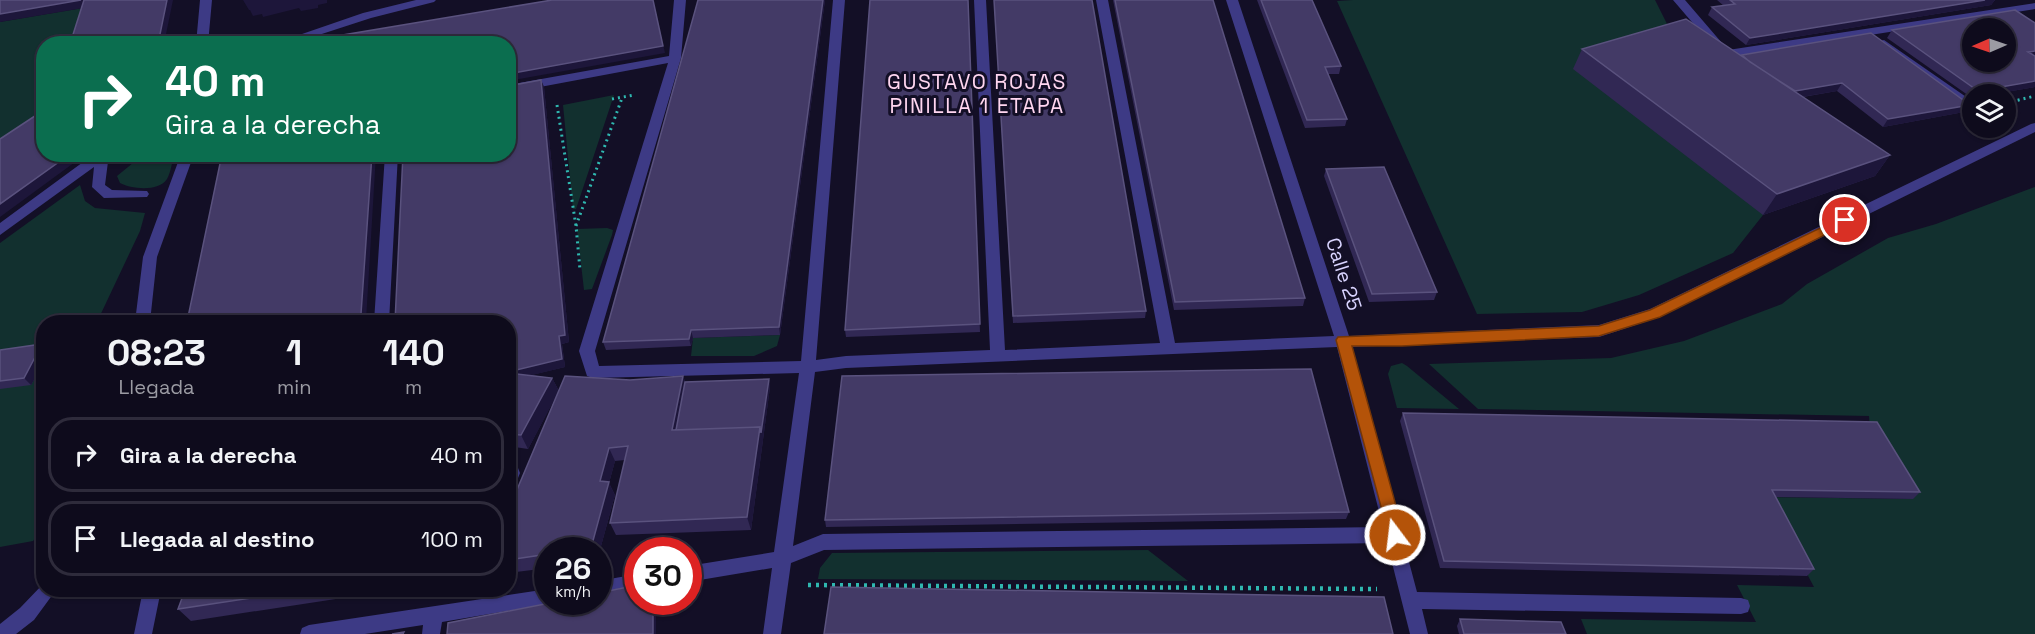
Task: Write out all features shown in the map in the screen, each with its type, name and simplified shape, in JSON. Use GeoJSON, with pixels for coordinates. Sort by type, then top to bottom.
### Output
{"type":"FeatureCollection","features":[{"type":"Feature","properties":{"kind":"street"},"geometry":{"type":"LineString","coordinates":[[203,36],[206,0]]}},
{"type":"Feature","properties":{"kind":"street"},"geometry":{"type":"LineString","coordinates":[[303,36],[367,15],[430,0]]}},
{"type":"Feature","properties":{"kind":"street"},"geometry":{"type":"LineString","coordinates":[[680,0],[675,58],[587,351],[592,372],[808,367],[846,362],[1599,331],[1655,313],[2035,127]]}},
{"type":"Feature","properties":{"kind":"street"},"geometry":{"type":"LineString","coordinates":[[772,634],[780,559],[808,367],[839,0]]}},
{"type":"Feature","properties":{"kind":"street"},"geometry":{"type":"LineString","coordinates":[[980,0],[998,357]]}},
{"type":"Feature","properties":{"kind":"street"},"geometry":{"type":"LineString","coordinates":[[1102,0],[1169,349]]}},
{"type":"Feature","properties":{"kind":"street","name":"Calle 25"},"geometry":{"type":"LineString","coordinates":[[1232,0],[1343,340],[1419,634]]}},
{"type":"Feature","properties":{"kind":"street"},"geometry":{"type":"LineString","coordinates":[[1679,0],[1725,54],[2035,6]]}},
{"type":"Feature","properties":{"kind":"street"},"geometry":{"type":"LineString","coordinates":[[1996,0],[2027,20]]}},
{"type":"Feature","properties":{"kind":"street"},"geometry":{"type":"LineString","coordinates":[[1870,32],[1962,99]]}},
{"type":"Feature","properties":{"kind":"street"},"geometry":{"type":"LineString","coordinates":[[516,87],[675,58]]}},
{"type":"Feature","properties":{"kind":"street"},"geometry":{"type":"LineString","coordinates":[[0,230],[92,162]]}},
{"type":"Feature","properties":{"kind":"street"},"geometry":{"type":"LineString","coordinates":[[102,162],[99,188],[109,195],[142,194]]}},
{"type":"Feature","properties":{"kind":"street"},"geometry":{"type":"LineString","coordinates":[[143,315],[150,257],[185,162]]}},
{"type":"Feature","properties":{"kind":"street"},"geometry":{"type":"LineString","coordinates":[[381,315],[391,162]]}},
{"type":"Feature","properties":{"kind":"street"},"geometry":{"type":"LineString","coordinates":[[702,572],[780,559],[823,542],[1395,535]]}},
{"type":"Feature","properties":{"kind":"street"},"geometry":{"type":"LineString","coordinates":[[1410,594],[1741,606]]}},
{"type":"Feature","properties":{"kind":"street"},"geometry":{"type":"LineString","coordinates":[[2,634],[27,614],[41,597]]}},
{"type":"Feature","properties":{"kind":"street"},"geometry":{"type":"LineString","coordinates":[[143,634],[152,597]]}},
{"type":"Feature","properties":{"kind":"street"},"geometry":{"type":"LineString","coordinates":[[309,634],[534,599]]}},
{"type":"Feature","properties":{"kind":"street"},"geometry":{"type":"LineString","coordinates":[[431,634],[434,615]]}},
{"type":"Feature","properties":{"kind":"path"},"geometry":{"type":"LineString","coordinates":[[554,80],[576,226],[580,271]]}},
{"type":"Feature","properties":{"kind":"path"},"geometry":{"type":"LineString","coordinates":[[2016,101],[2035,96]]}},
{"type":"Feature","properties":{"kind":"path"},"geometry":{"type":"LineString","coordinates":[[576,226],[622,98]]}},
{"type":"Feature","properties":{"kind":"path"},"geometry":{"type":"LineString","coordinates":[[777,585],[1410,594]]}},
{"type":"Feature","properties":{"kind":"green space"},"geometry":{"type":"Polygon","coordinates":[[[1655,0],[1763,215],[1733,253],[1639,295],[1582,312],[1477,314],[1337,1],[1655,0]]]}},
{"type":"Feature","properties":{"kind":"green space"},"geometry":{"type":"Polygon","coordinates":[[[89,7],[79,36],[36,36],[36,127],[0,151],[0,22],[89,7]]]}},
{"type":"Feature","properties":{"kind":"green space"},"geometry":{"type":"Polygon","coordinates":[[[614,95],[576,209],[573,209],[563,105],[614,95]]]}},
{"type":"Feature","properties":{"kind":"green space"},"geometry":{"type":"Polygon","coordinates":[[[134,162],[172,162],[167,179],[152,188],[131,187],[120,183],[117,176],[134,162]]]}},
{"type":"Feature","properties":{"kind":"green space"},"geometry":{"type":"Polygon","coordinates":[[[80,185],[85,201],[95,208],[145,213],[140,231],[100,315],[36,315],[36,537],[33,541],[0,547],[0,243],[80,185]]]}},
{"type":"Feature","properties":{"kind":"green space"},"geometry":{"type":"Polygon","coordinates":[[[2035,187],[2035,634],[1587,634],[1581,619],[1756,622],[1737,585],[1814,587],[1766,497],[1913,499],[1870,429],[1869,416],[1478,409],[1429,364],[1611,358],[1684,341],[1782,304],[1807,284],[1888,238],[1936,224],[2035,187]]]}},
{"type":"Feature","properties":{"kind":"green space"},"geometry":{"type":"Polygon","coordinates":[[[607,228],[613,230],[612,235],[592,289],[584,290],[577,229],[607,228]]]}},
{"type":"Feature","properties":{"kind":"green space"},"geometry":{"type":"Polygon","coordinates":[[[780,335],[777,346],[754,356],[691,356],[693,338],[780,335]]]}},
{"type":"Feature","properties":{"kind":"green space"},"geometry":{"type":"Polygon","coordinates":[[[1402,363],[1459,409],[1397,408],[1388,374],[1391,366],[1402,363]]]}},
{"type":"Feature","properties":{"kind":"green space"},"geometry":{"type":"Polygon","coordinates":[[[1148,550],[1188,581],[818,579],[820,568],[832,553],[1148,550]]]}},
{"type":"Feature","properties":{"kind":"building"},"geometry":{"type":"Polygon","coordinates":[[[0,0],[81,0],[0,14],[0,0]]]}},
{"type":"Feature","properties":{"kind":"building"},"geometry":{"type":"Polygon","coordinates":[[[84,0],[167,0],[160,36],[73,36],[84,0]]]}},
{"type":"Feature","properties":{"kind":"building"},"geometry":{"type":"Polygon","coordinates":[[[552,0],[653,0],[663,46],[516,73],[516,36],[337,36],[552,0]]]}},
{"type":"Feature","properties":{"kind":"building"},"geometry":{"type":"Polygon","coordinates":[[[698,0],[823,0],[779,327],[691,330],[689,339],[603,342],[698,0]]]}},
{"type":"Feature","properties":{"kind":"building"},"geometry":{"type":"Polygon","coordinates":[[[870,0],[968,0],[980,324],[845,330],[870,0]]]}},
{"type":"Feature","properties":{"kind":"building"},"geometry":{"type":"Polygon","coordinates":[[[994,0],[1092,0],[1146,311],[1013,316],[994,0]]]}},
{"type":"Feature","properties":{"kind":"building"},"geometry":{"type":"Polygon","coordinates":[[[1115,0],[1213,0],[1305,298],[1175,302],[1115,0]]]}},
{"type":"Feature","properties":{"kind":"building"},"geometry":{"type":"Polygon","coordinates":[[[1261,0],[1312,0],[1341,66],[1325,67],[1347,119],[1307,120],[1261,0]]]}},
{"type":"Feature","properties":{"kind":"building"},"geometry":{"type":"Polygon","coordinates":[[[1730,0],[1985,0],[1750,38],[1712,7],[1735,4],[1730,0]]]}},
{"type":"Feature","properties":{"kind":"building"},"geometry":{"type":"Polygon","coordinates":[[[2015,10],[2035,23],[2035,51],[2028,52],[2035,56],[2035,81],[2016,84],[1968,84],[1892,30],[1962,19],[1962,72],[2016,72],[2016,18],[1966,18],[2015,10]]]}},
{"type":"Feature","properties":{"kind":"building"},"geometry":{"type":"Polygon","coordinates":[[[1686,19],[1890,155],[1777,194],[1582,49],[1686,19]]]}},
{"type":"Feature","properties":{"kind":"building"},"geometry":{"type":"Polygon","coordinates":[[[1871,33],[1962,99],[1962,106],[1888,119],[1842,83],[1795,91],[1742,55],[1871,33]]]}},
{"type":"Feature","properties":{"kind":"building"},"geometry":{"type":"Polygon","coordinates":[[[541,80],[565,335],[559,336],[562,359],[516,370],[516,315],[395,315],[403,162],[516,162],[516,85],[541,80]]]}},
{"type":"Feature","properties":{"kind":"building"},"geometry":{"type":"Polygon","coordinates":[[[36,115],[36,162],[59,162],[0,204],[0,139],[36,115]]]}},
{"type":"Feature","properties":{"kind":"building"},"geometry":{"type":"Polygon","coordinates":[[[220,162],[371,162],[361,314],[188,315],[220,162]]]}},
{"type":"Feature","properties":{"kind":"building"},"geometry":{"type":"Polygon","coordinates":[[[1384,167],[1437,292],[1372,294],[1326,169],[1384,167]]]}},
{"type":"Feature","properties":{"kind":"building"},"geometry":{"type":"Polygon","coordinates":[[[36,345],[36,355],[24,378],[0,381],[0,350],[36,345]]]}},
{"type":"Feature","properties":{"kind":"building"},"geometry":{"type":"Polygon","coordinates":[[[1311,369],[1349,512],[825,520],[842,376],[1311,369]]]}},
{"type":"Feature","properties":{"kind":"building"},"geometry":{"type":"Polygon","coordinates":[[[516,374],[552,378],[521,435],[516,435],[516,374]]]}},
{"type":"Feature","properties":{"kind":"building"},"geometry":{"type":"Polygon","coordinates":[[[565,376],[630,380],[683,376],[672,430],[760,427],[747,517],[610,523],[628,446],[609,448],[600,481],[609,482],[594,537],[534,537],[534,556],[516,559],[516,492],[565,376]]]}},
{"type":"Feature","properties":{"kind":"building"},"geometry":{"type":"Polygon","coordinates":[[[769,379],[761,433],[760,427],[676,430],[685,382],[769,379]]]}},
{"type":"Feature","properties":{"kind":"building"},"geometry":{"type":"Polygon","coordinates":[[[1403,413],[1877,422],[1920,492],[1772,490],[1814,569],[1444,561],[1403,413]]]}},
{"type":"Feature","properties":{"kind":"building"},"geometry":{"type":"Polygon","coordinates":[[[831,587],[1384,597],[1393,634],[824,634],[831,587]]]}},
{"type":"Feature","properties":{"kind":"building"},"geometry":{"type":"Polygon","coordinates":[[[624,588],[624,615],[653,615],[653,634],[447,634],[448,623],[534,606],[534,615],[612,615],[612,590],[624,588]]]}},
{"type":"Feature","properties":{"kind":"building"},"geometry":{"type":"Polygon","coordinates":[[[182,597],[258,597],[178,609],[182,597]]]}},
{"type":"Feature","properties":{"kind":"building"},"geometry":{"type":"Polygon","coordinates":[[[1460,619],[1561,622],[1566,634],[1464,634],[1460,619]]]}},
{"type":"Feature","properties":{"kind":"district","name":"GUSTAVO ROJAS PINILLA 1 ETAPA"},"geometry":{"type":"Point","coordinates":[977,93]}},
{"type":"Feature","properties":{"kind":"route"},"geometry":{"type":"LineString","coordinates":[[1395,535],[1343,340],[1402,340],[1599,331],[1655,313],[1845,220]]}}]}
